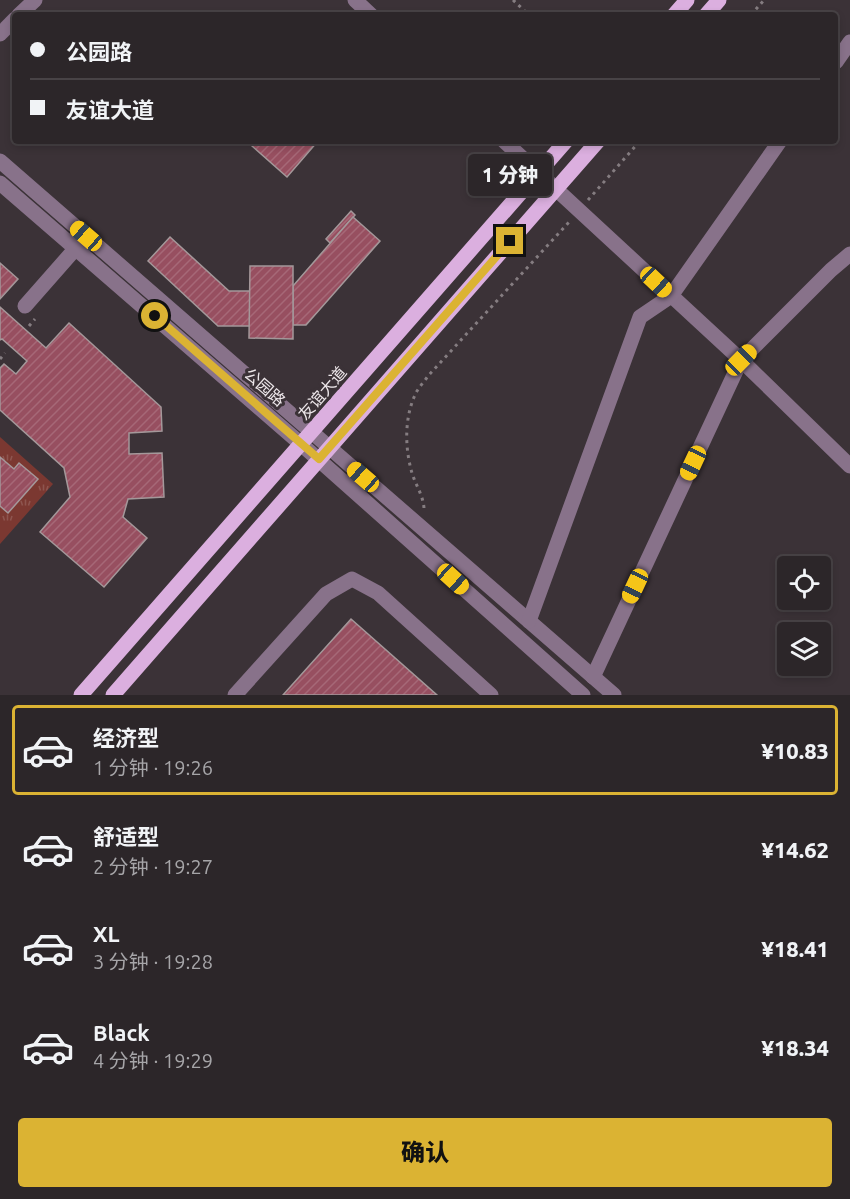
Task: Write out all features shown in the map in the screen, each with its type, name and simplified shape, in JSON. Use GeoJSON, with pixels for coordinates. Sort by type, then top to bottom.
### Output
{"type":"FeatureCollection","features":[{"type":"Feature","properties":{"kind":"main road"},"geometry":{"type":"LineString","coordinates":[[677,12],[687,0]]}},
{"type":"Feature","properties":{"kind":"main road"},"geometry":{"type":"LineString","coordinates":[[709,12],[719,0]]}},
{"type":"Feature","properties":{"kind":"main road","name":"友谊大道"},"geometry":{"type":"LineString","coordinates":[[81,695],[563,144]]}},
{"type":"Feature","properties":{"kind":"main road"},"geometry":{"type":"LineString","coordinates":[[113,695],[595,144]]}},
{"type":"Feature","properties":{"kind":"street"},"geometry":{"type":"LineString","coordinates":[[22,12],[35,0]]}},
{"type":"Feature","properties":{"kind":"street"},"geometry":{"type":"LineString","coordinates":[[355,0],[368,12]]}},
{"type":"Feature","properties":{"kind":"street"},"geometry":{"type":"LineString","coordinates":[[0,34],[12,22]]}},
{"type":"Feature","properties":{"kind":"street"},"geometry":{"type":"LineString","coordinates":[[838,59],[850,42]]}},
{"type":"Feature","properties":{"kind":"street"},"geometry":{"type":"LineString","coordinates":[[507,144],[741,360],[850,466]]}},
{"type":"Feature","properties":{"kind":"street"},"geometry":{"type":"LineString","coordinates":[[529,621],[640,317],[671,296],[778,144]]}},
{"type":"Feature","properties":{"kind":"street"},"geometry":{"type":"LineString","coordinates":[[0,161],[306,438]]}},
{"type":"Feature","properties":{"kind":"street","name":"公园路"},"geometry":{"type":"LineString","coordinates":[[0,183],[306,438],[583,695]]}},
{"type":"Feature","properties":{"kind":"street"},"geometry":{"type":"LineString","coordinates":[[25,306],[76,248]]}},
{"type":"Feature","properties":{"kind":"street"},"geometry":{"type":"LineString","coordinates":[[593,677],[741,360],[850,254]]}},
{"type":"Feature","properties":{"kind":"street"},"geometry":{"type":"LineString","coordinates":[[324,454],[529,621],[614,695]]}},
{"type":"Feature","properties":{"kind":"street"},"geometry":{"type":"LineString","coordinates":[[235,695],[326,594],[352,579],[378,593],[491,695]]}},
{"type":"Feature","properties":{"kind":"path"},"geometry":{"type":"LineString","coordinates":[[513,0],[527,12]]}},
{"type":"Feature","properties":{"kind":"path"},"geometry":{"type":"LineString","coordinates":[[754,12],[764,0]]}},
{"type":"Feature","properties":{"kind":"path"},"geometry":{"type":"LineString","coordinates":[[424,517],[423,498],[408,457],[407,426],[415,394],[428,376],[637,144]]}},
{"type":"Feature","properties":{"kind":"path"},"geometry":{"type":"LineString","coordinates":[[0,359],[5,354]]}},
{"type":"Feature","properties":{"kind":"green space"},"geometry":{"type":"Polygon","coordinates":[[[0,437],[53,484],[0,544],[0,437]]]}},
{"type":"Feature","properties":{"kind":"building"},"geometry":{"type":"Polygon","coordinates":[[[254,144],[315,144],[287,177],[252,146],[254,144]]]}},
{"type":"Feature","properties":{"kind":"building"},"geometry":{"type":"Polygon","coordinates":[[[351,211],[355,215],[330,243],[326,239],[351,211]]]}},
{"type":"Feature","properties":{"kind":"building"},"geometry":{"type":"Polygon","coordinates":[[[353,217],[380,241],[306,325],[293,325],[293,286],[353,217]]]}},
{"type":"Feature","properties":{"kind":"building"},"geometry":{"type":"Polygon","coordinates":[[[170,237],[229,291],[250,291],[250,326],[218,326],[148,261],[170,237]]]}},
{"type":"Feature","properties":{"kind":"building"},"geometry":{"type":"Polygon","coordinates":[[[0,263],[18,279],[0,299],[0,263]]]}},
{"type":"Feature","properties":{"kind":"building"},"geometry":{"type":"Polygon","coordinates":[[[250,266],[293,266],[293,339],[249,338],[250,266]]]}},
{"type":"Feature","properties":{"kind":"building"},"geometry":{"type":"Polygon","coordinates":[[[0,307],[46,348],[69,323],[161,407],[162,431],[129,433],[129,454],[162,453],[164,497],[128,499],[123,517],[147,538],[104,587],[40,532],[70,497],[64,468],[0,410],[0,368],[4,364],[16,374],[27,361],[2,339],[0,340],[0,307]]]}},
{"type":"Feature","properties":{"kind":"building"},"geometry":{"type":"Polygon","coordinates":[[[0,457],[14,469],[19,463],[38,479],[8,513],[0,506],[0,457]]]}},
{"type":"Feature","properties":{"kind":"building"},"geometry":{"type":"Polygon","coordinates":[[[351,619],[437,695],[283,695],[351,619]]]}},
{"type":"Feature","properties":{"kind":"route"},"geometry":{"type":"LineString","coordinates":[[155,316],[319,459],[510,241]]}}]}
